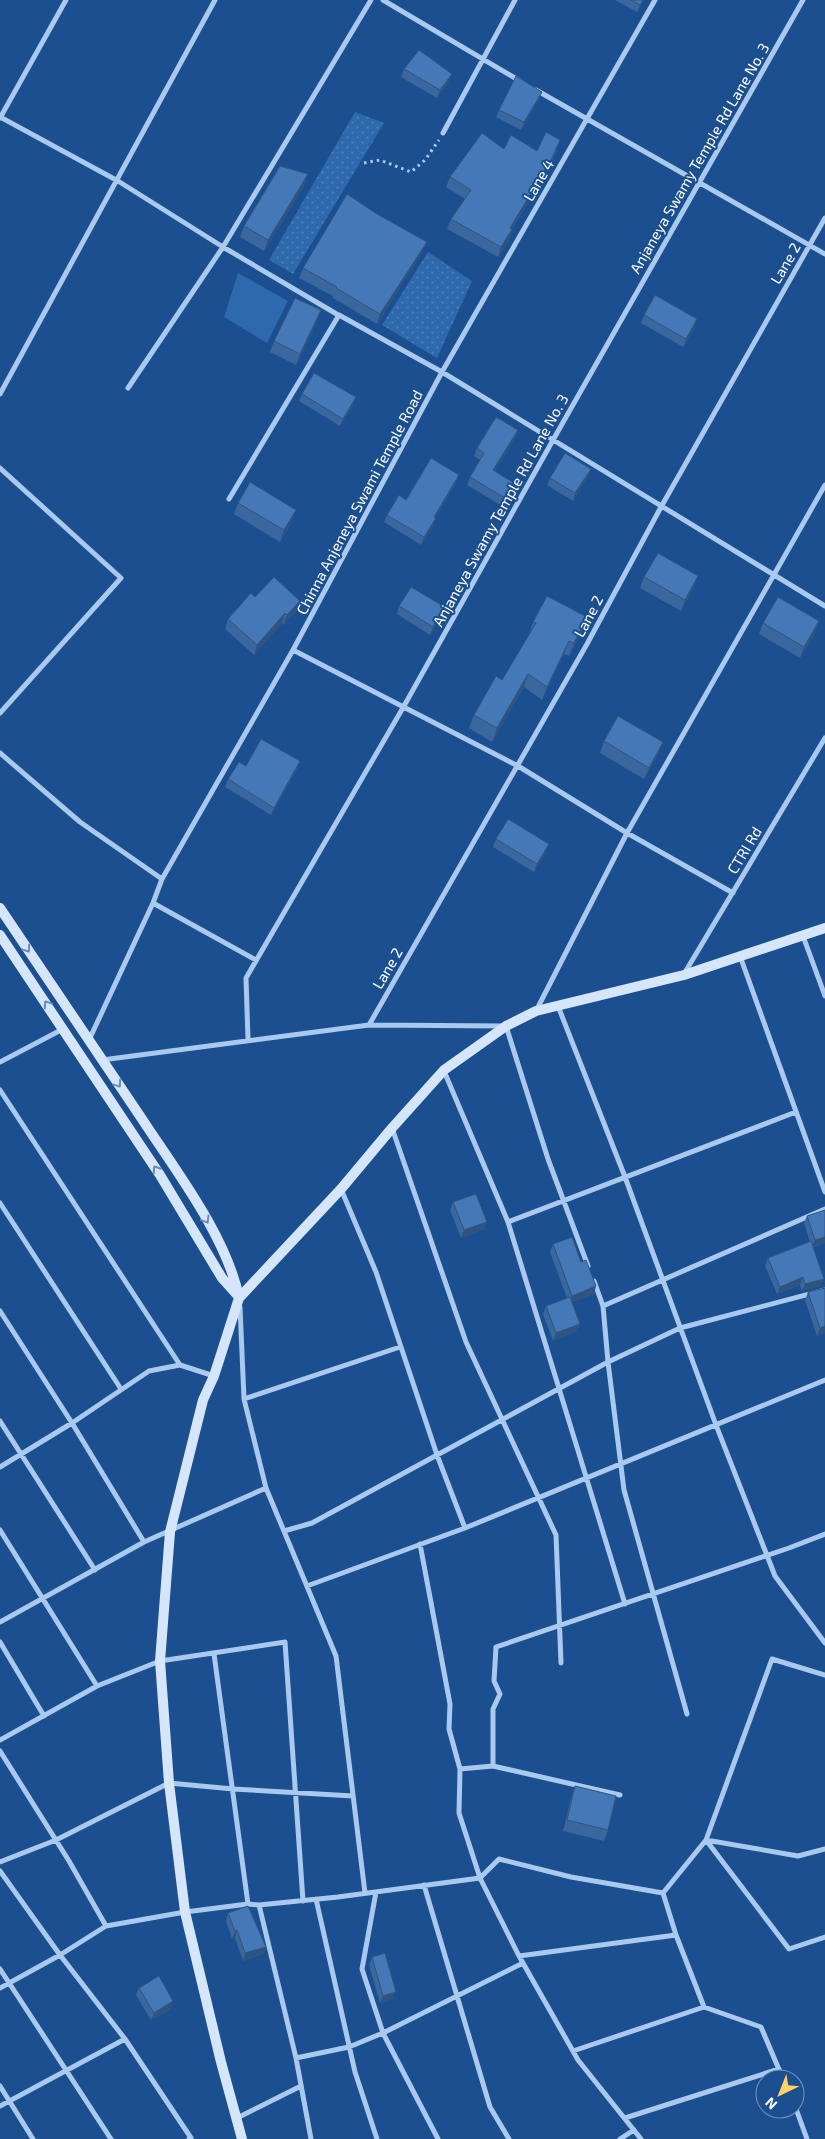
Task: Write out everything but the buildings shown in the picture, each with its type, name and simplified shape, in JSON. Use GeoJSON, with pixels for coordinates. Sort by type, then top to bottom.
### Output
{"type":"FeatureCollection","features":[{"type":"Feature","properties":{"kind":"street"},"geometry":{"type":"LineString","coordinates":[[66,0],[0,117],[118,182],[340,316],[442,372],[825,606]]}},
{"type":"Feature","properties":{"kind":"street"},"geometry":{"type":"LineString","coordinates":[[0,394],[118,182],[216,0]]}},
{"type":"Feature","properties":{"kind":"street"},"geometry":{"type":"LineString","coordinates":[[128,388],[223,247],[371,0]]}},
{"type":"Feature","properties":{"kind":"street"},"geometry":{"type":"LineString","coordinates":[[383,0],[523,83]]}},
{"type":"Feature","properties":{"kind":"street"},"geometry":{"type":"LineString","coordinates":[[442,135],[515,0]]}},
{"type":"Feature","properties":{"kind":"street","name":"Lane 4"},"geometry":{"type":"LineString","coordinates":[[442,372],[655,0]]}},
{"type":"Feature","properties":{"kind":"street","name":"Anjaneya Swamy Temple Rd Lane No. 3"},"geometry":{"type":"LineString","coordinates":[[248,1039],[246,978],[404,706],[803,0]]}},
{"type":"Feature","properties":{"kind":"street"},"geometry":{"type":"LineString","coordinates":[[531,87],[586,121],[825,254]]}},
{"type":"Feature","properties":{"kind":"street","name":"Lane 2"},"geometry":{"type":"LineString","coordinates":[[369,1025],[587,644],[661,507],[825,218]]}},
{"type":"Feature","properties":{"kind":"street"},"geometry":{"type":"LineString","coordinates":[[229,499],[340,316]]}},
{"type":"Feature","properties":{"kind":"street","name":"Chinna Anjeneya Swami Temple Road"},"geometry":{"type":"LineString","coordinates":[[89,1040],[153,904],[162,879],[294,650],[442,372]]}},
{"type":"Feature","properties":{"kind":"street"},"geometry":{"type":"LineString","coordinates":[[0,468],[121,578],[0,713]]}},
{"type":"Feature","properties":{"kind":"street"},"geometry":{"type":"LineString","coordinates":[[536,1011],[627,833],[825,485]]}},
{"type":"Feature","properties":{"kind":"street"},"geometry":{"type":"LineString","coordinates":[[294,650],[518,766],[627,833],[733,893]]}},
{"type":"Feature","properties":{"kind":"street","name":"CTRI Rd"},"geometry":{"type":"LineString","coordinates":[[684,975],[825,738]]}},
{"type":"Feature","properties":{"kind":"street"},"geometry":{"type":"LineString","coordinates":[[0,753],[80,822],[162,879]]}},
{"type":"Feature","properties":{"kind":"street"},"geometry":{"type":"LineString","coordinates":[[153,904],[256,960]]}},
{"type":"Feature","properties":{"kind":"street"},"geometry":{"type":"LineString","coordinates":[[0,908],[179,1175],[227,1256],[236,1280],[239,1298],[244,1399],[266,1488],[336,1656],[366,1893]]}},
{"type":"Feature","properties":{"kind":"street"},"geometry":{"type":"LineString","coordinates":[[242,2139],[185,1912],[169,1783],[160,1662],[170,1532],[203,1400],[214,1376],[239,1298],[341,1189],[444,1070],[506,1026],[536,1011],[684,975],[825,928]]}},
{"type":"Feature","properties":{"kind":"street"},"geometry":{"type":"LineString","coordinates":[[0,935],[160,1175],[222,1278],[239,1298]]}},
{"type":"Feature","properties":{"kind":"street"},"geometry":{"type":"LineString","coordinates":[[802,936],[825,996]]}},
{"type":"Feature","properties":{"kind":"street"},"geometry":{"type":"LineString","coordinates":[[740,956],[825,1192]]}},
{"type":"Feature","properties":{"kind":"street"},"geometry":{"type":"LineString","coordinates":[[558,1005],[716,1425],[775,1576],[825,1644]]}},
{"type":"Feature","properties":{"kind":"street"},"geometry":{"type":"LineString","coordinates":[[102,1060],[248,1039],[369,1025],[506,1026]]}},
{"type":"Feature","properties":{"kind":"street"},"geometry":{"type":"LineString","coordinates":[[506,1026],[548,1159],[603,1306],[624,1490],[687,1714]]}},
{"type":"Feature","properties":{"kind":"street"},"geometry":{"type":"LineString","coordinates":[[0,1062],[63,1029]]}},
{"type":"Feature","properties":{"kind":"street"},"geometry":{"type":"LineString","coordinates":[[444,1070],[508,1222],[625,1604]]}},
{"type":"Feature","properties":{"kind":"street"},"geometry":{"type":"LineString","coordinates":[[0,1090],[180,1365]]}},
{"type":"Feature","properties":{"kind":"street"},"geometry":{"type":"LineString","coordinates":[[508,1222],[796,1112]]}},
{"type":"Feature","properties":{"kind":"street"},"geometry":{"type":"LineString","coordinates":[[392,1128],[466,1342],[556,1535],[561,1662]]}},
{"type":"Feature","properties":{"kind":"street"},"geometry":{"type":"LineString","coordinates":[[341,1189],[376,1272],[437,1455],[465,1528]]}},
{"type":"Feature","properties":{"kind":"street"},"geometry":{"type":"LineString","coordinates":[[0,1203],[121,1389]]}},
{"type":"Feature","properties":{"kind":"street"},"geometry":{"type":"LineString","coordinates":[[603,1306],[825,1209]]}},
{"type":"Feature","properties":{"kind":"street"},"geometry":{"type":"LineString","coordinates":[[284,1531],[312,1523],[608,1362],[680,1328],[825,1290]]}},
{"type":"Feature","properties":{"kind":"street"},"geometry":{"type":"LineString","coordinates":[[0,1311],[72,1423],[144,1542]]}},
{"type":"Feature","properties":{"kind":"street"},"geometry":{"type":"LineString","coordinates":[[244,1399],[400,1347]]}},
{"type":"Feature","properties":{"kind":"street"},"geometry":{"type":"LineString","coordinates":[[0,1467],[72,1423],[149,1371],[180,1365],[214,1376]]}},
{"type":"Feature","properties":{"kind":"street"},"geometry":{"type":"LineString","coordinates":[[307,1586],[465,1528],[825,1380]]}},
{"type":"Feature","properties":{"kind":"street"},"geometry":{"type":"LineString","coordinates":[[0,1421],[94,1570]]}},
{"type":"Feature","properties":{"kind":"street"},"geometry":{"type":"LineString","coordinates":[[0,1622],[144,1542],[266,1488]]}},
{"type":"Feature","properties":{"kind":"street"},"geometry":{"type":"LineString","coordinates":[[0,1530],[97,1686]]}},
{"type":"Feature","properties":{"kind":"street"},"geometry":{"type":"LineString","coordinates":[[493,1766],[493,1709],[500,1694],[494,1681],[496,1647],[825,1534]]}},
{"type":"Feature","properties":{"kind":"street"},"geometry":{"type":"LineString","coordinates":[[420,1544],[450,1704],[449,1729],[460,1769],[460,1813],[480,1878],[519,1956],[573,2051],[641,2139]]}},
{"type":"Feature","properties":{"kind":"street"},"geometry":{"type":"LineString","coordinates":[[0,1642],[44,1716]]}},
{"type":"Feature","properties":{"kind":"street"},"geometry":{"type":"LineString","coordinates":[[0,1740],[97,1686],[160,1662],[285,1642],[303,1901]]}},
{"type":"Feature","properties":{"kind":"street"},"geometry":{"type":"LineString","coordinates":[[214,1654],[248,1904]]}},
{"type":"Feature","properties":{"kind":"street"},"geometry":{"type":"LineString","coordinates":[[663,1893],[706,1840],[772,1659],[825,1675]]}},
{"type":"Feature","properties":{"kind":"street"},"geometry":{"type":"LineString","coordinates":[[0,1751],[56,1840],[106,1926]]}},
{"type":"Feature","properties":{"kind":"street"},"geometry":{"type":"LineString","coordinates":[[460,1769],[493,1766],[620,1795]]}},
{"type":"Feature","properties":{"kind":"street"},"geometry":{"type":"LineString","coordinates":[[0,1862],[56,1840],[169,1783],[232,1789],[353,1796]]}},
{"type":"Feature","properties":{"kind":"street"},"geometry":{"type":"LineString","coordinates":[[706,1840],[798,1856],[825,1849]]}},
{"type":"Feature","properties":{"kind":"street"},"geometry":{"type":"LineString","coordinates":[[706,1840],[789,1949],[825,1937]]}},
{"type":"Feature","properties":{"kind":"street"},"geometry":{"type":"LineString","coordinates":[[0,1988],[60,1955],[106,1926],[185,1912],[248,1904],[259,1905],[303,1901],[480,1878],[499,1859],[572,1877],[663,1893]]}},
{"type":"Feature","properties":{"kind":"street"},"geometry":{"type":"LineString","coordinates":[[0,1871],[60,1955],[125,2039],[189,2139]]}},
{"type":"Feature","properties":{"kind":"street"},"geometry":{"type":"LineString","coordinates":[[424,1885],[490,2107],[509,2139]]}},
{"type":"Feature","properties":{"kind":"street"},"geometry":{"type":"LineString","coordinates":[[376,1892],[362,1969],[382,2033],[438,2139]]}},
{"type":"Feature","properties":{"kind":"street"},"geometry":{"type":"LineString","coordinates":[[663,1893],[676,1935],[704,2006]]}},
{"type":"Feature","properties":{"kind":"street"},"geometry":{"type":"LineString","coordinates":[[316,1899],[354,2072],[376,2139]]}},
{"type":"Feature","properties":{"kind":"street"},"geometry":{"type":"LineString","coordinates":[[259,1905],[296,2058],[311,2139]]}},
{"type":"Feature","properties":{"kind":"street"},"geometry":{"type":"LineString","coordinates":[[519,1956],[676,1935]]}},
{"type":"Feature","properties":{"kind":"street"},"geometry":{"type":"LineString","coordinates":[[296,2058],[349,2047],[382,2033],[457,1994],[523,1963]]}},
{"type":"Feature","properties":{"kind":"street"},"geometry":{"type":"LineString","coordinates":[[0,1969],[68,2070],[111,2139]]}},
{"type":"Feature","properties":{"kind":"street"},"geometry":{"type":"LineString","coordinates":[[573,2051],[704,2006],[761,2027],[779,2069]]}},
{"type":"Feature","properties":{"kind":"street"},"geometry":{"type":"LineString","coordinates":[[0,2106],[125,2039]]}},
{"type":"Feature","properties":{"kind":"street"},"geometry":{"type":"LineString","coordinates":[[624,2118],[755,2077]]}},
{"type":"Feature","properties":{"kind":"street"},"geometry":{"type":"LineString","coordinates":[[0,2086],[33,2139]]}},
{"type":"Feature","properties":{"kind":"street"},"geometry":{"type":"LineString","coordinates":[[236,2118],[301,2086]]}},
{"type":"Feature","properties":{"kind":"street"},"geometry":{"type":"LineString","coordinates":[[800,2119],[807,2139]]}},
{"type":"Feature","properties":{"kind":"street"},"geometry":{"type":"LineString","coordinates":[[620,2139],[634,2130]]}},
{"type":"Feature","properties":{"kind":"path"},"geometry":{"type":"LineString","coordinates":[[364,163],[380,160],[411,172],[425,160],[442,135]]}},
{"type":"Feature","properties":{"kind":"shaded area"},"geometry":{"type":"Polygon","coordinates":[[[355,112],[384,123],[293,274],[269,260],[355,112]]]}},
{"type":"Feature","properties":{"kind":"shaded area"},"geometry":{"type":"Polygon","coordinates":[[[428,252],[472,281],[437,358],[382,325],[428,252]]]}},
{"type":"Feature","properties":{"kind":"shaded area"},"geometry":{"type":"Polygon","coordinates":[[[238,273],[288,301],[267,343],[224,317],[238,273]]]}}]}
